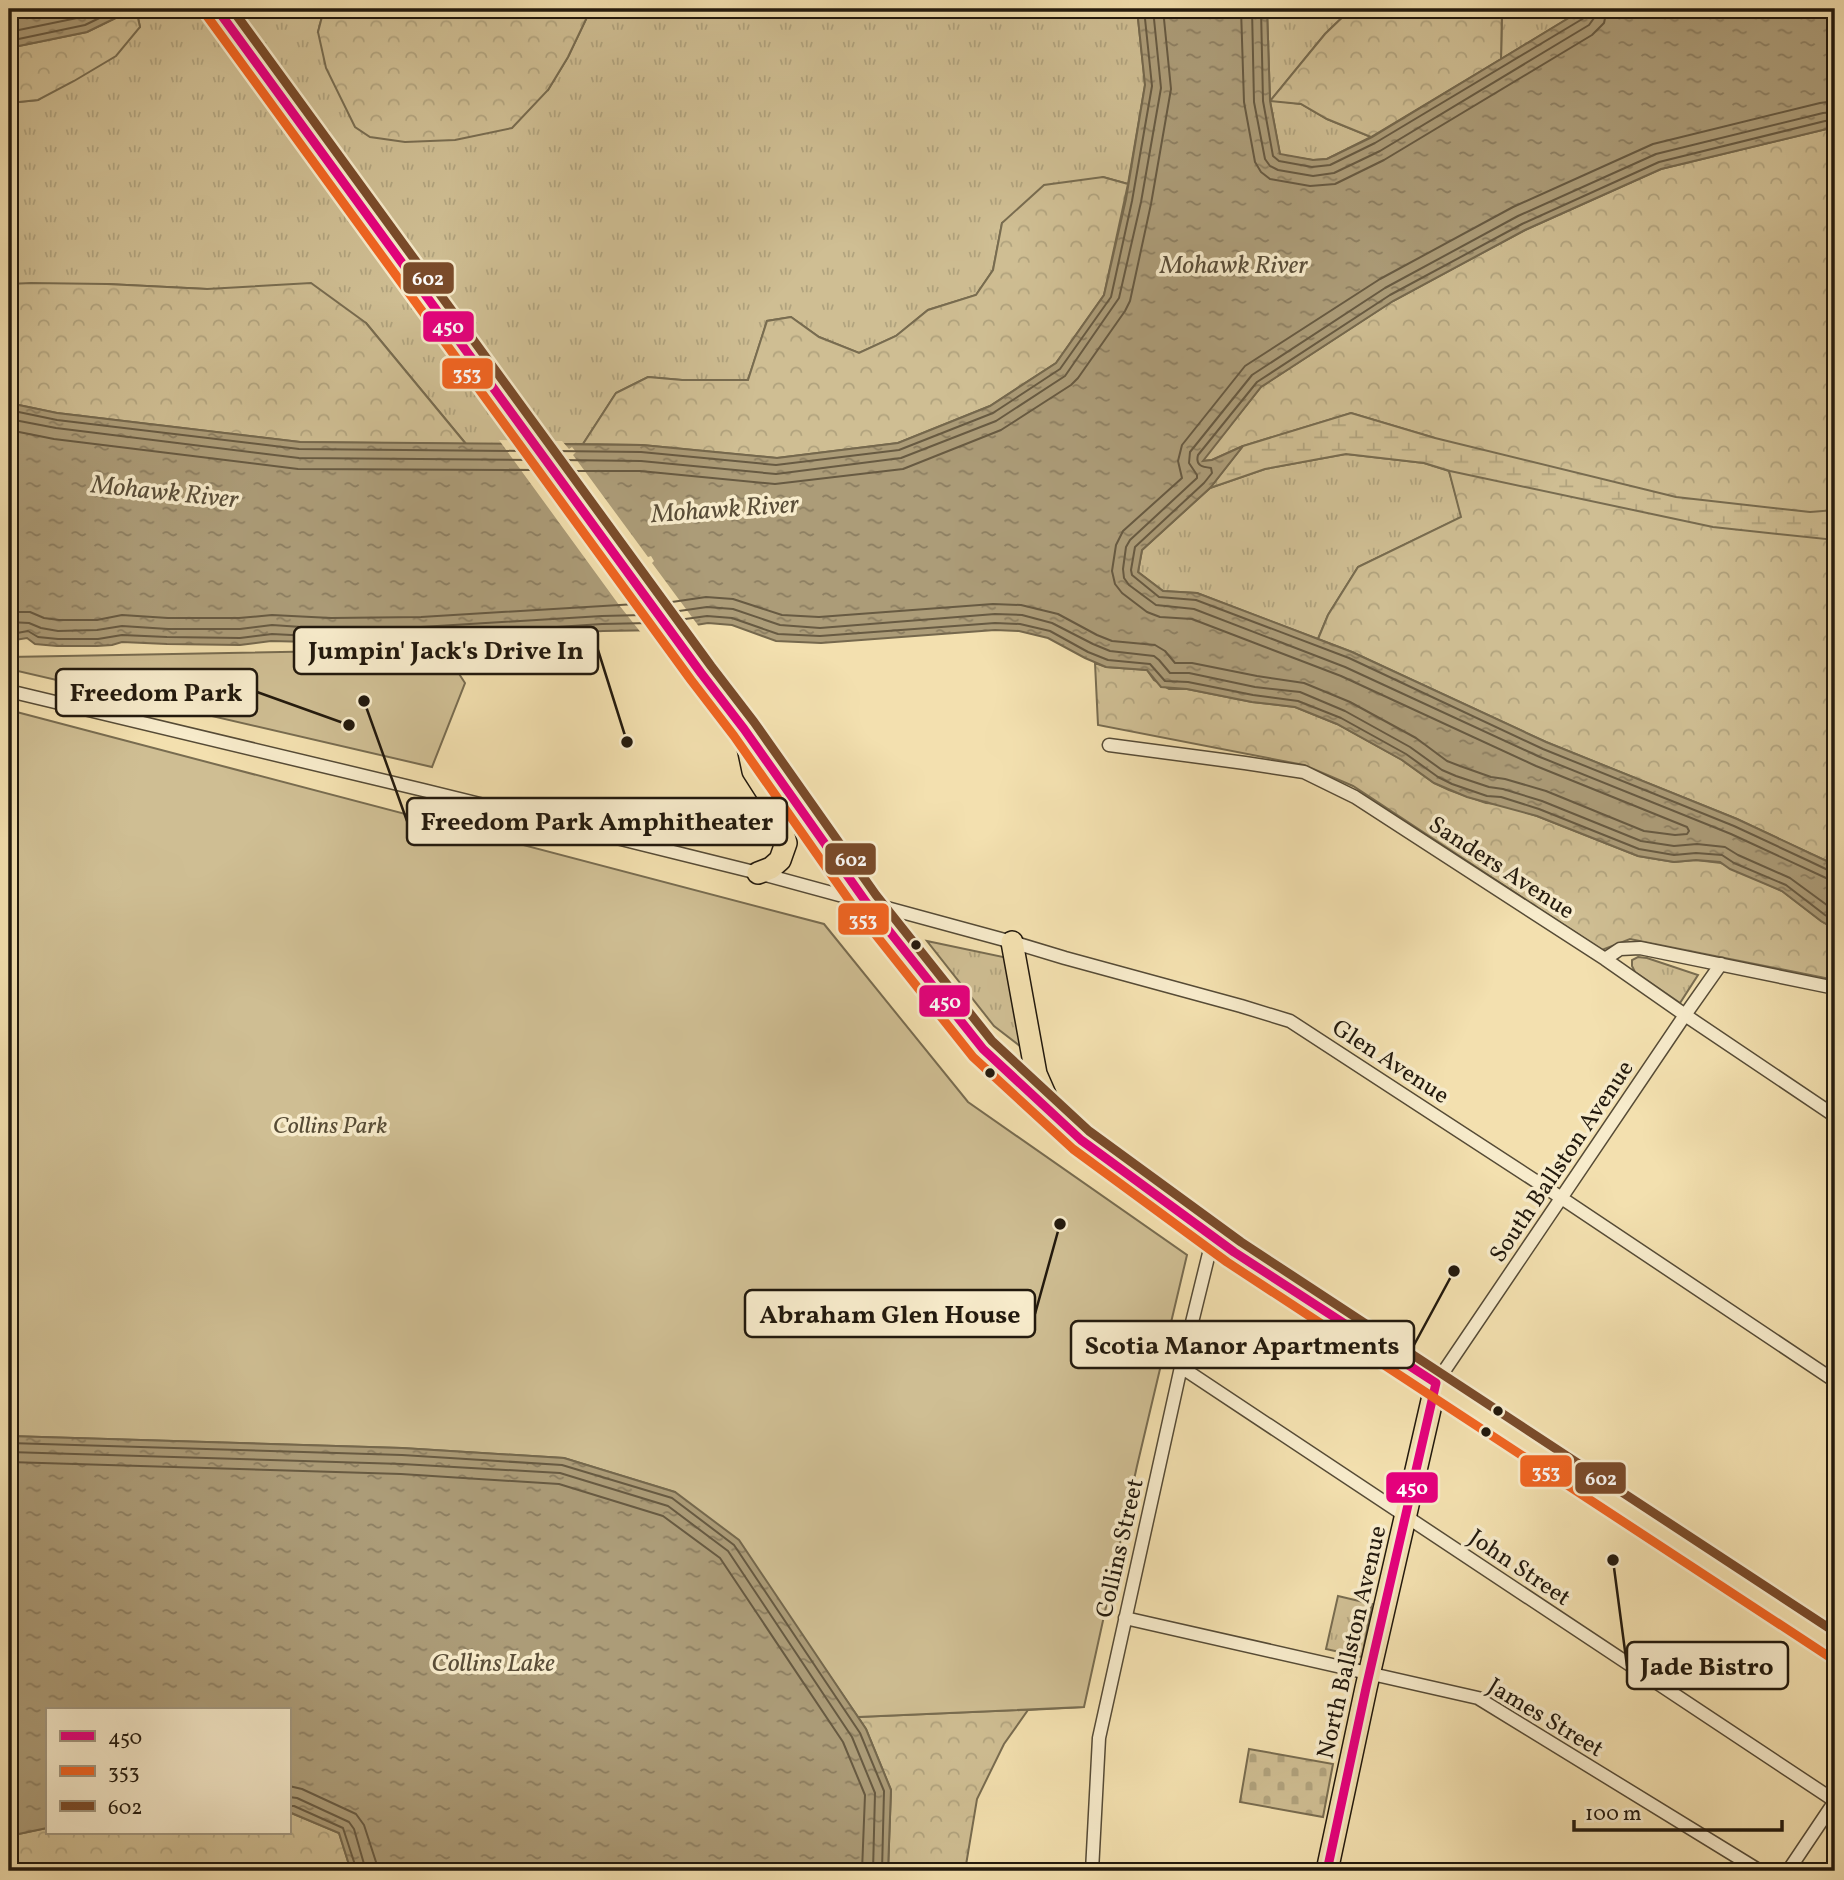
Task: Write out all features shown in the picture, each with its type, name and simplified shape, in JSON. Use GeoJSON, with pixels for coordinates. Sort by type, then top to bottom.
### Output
{"type":"FeatureCollection","features":[{"type":"Feature","properties":{"kind":"main road"},"geometry":{"type":"LineString","coordinates":[[217,9],[744,729],[866,902],[984,1049],[1081,1140],[1213,1237],[1835,1646]]}},
{"type":"Feature","properties":{"kind":"main road"},"geometry":{"type":"LineString","coordinates":[[744,729],[753,771],[776,807],[786,844],[780,860],[771,868],[758,873]]}},
{"type":"Feature","properties":{"kind":"main road"},"geometry":{"type":"LineString","coordinates":[[1012,942],[1036,1074],[1055,1116]]}},
{"type":"Feature","properties":{"kind":"main road","name":"North Ballston Avenue"},"geometry":{"type":"LineString","coordinates":[[1327,1871],[1436,1383]]}},
{"type":"Feature","properties":{"kind":"street","name":"Glen Avenue"},"geometry":{"type":"LineString","coordinates":[[9,691],[758,873],[1290,1021],[1562,1198],[1835,1381]]}},
{"type":"Feature","properties":{"kind":"street","name":"Sanders Avenue"},"geometry":{"type":"LineString","coordinates":[[1109,745],[1304,772],[1355,797],[1605,959],[1835,1116]]}},
{"type":"Feature","properties":{"kind":"street"},"geometry":{"type":"LineString","coordinates":[[1605,959],[1620,949],[1640,948],[1835,988]]}},
{"type":"Feature","properties":{"kind":"street","name":"South Ballston Avenue"},"geometry":{"type":"LineString","coordinates":[[1436,1383],[1721,964]]}},
{"type":"Feature","properties":{"kind":"street","name":"Collins Street"},"geometry":{"type":"LineString","coordinates":[[1092,1871],[1099,1738],[1181,1367],[1213,1237]]}},
{"type":"Feature","properties":{"kind":"street","name":"John Street"},"geometry":{"type":"LineString","coordinates":[[1181,1367],[1835,1801]]}},
{"type":"Feature","properties":{"kind":"street","name":"James Street"},"geometry":{"type":"LineString","coordinates":[[1125,1618],[1478,1698],[1760,1871]]}},
{"type":"Feature","properties":{"kind":"street"},"geometry":{"type":"LineString","coordinates":[[1788,1871],[1835,1801]]}},
{"type":"Feature","properties":{"kind":"green space"},"geometry":{"type":"Polygon","coordinates":[[[134,9],[140,27],[116,56],[38,100],[9,103],[9,48],[87,32],[134,9]]]}},
{"type":"Feature","properties":{"kind":"green space"},"geometry":{"type":"Polygon","coordinates":[[[136,9],[324,9],[318,32],[548,90],[568,57],[588,15],[603,9],[1137,9],[1145,85],[1128,184],[1103,177],[1002,223],[993,270],[976,295],[928,310],[896,336],[859,353],[819,337],[791,317],[767,321],[748,380],[648,377],[616,393],[583,444],[466,444],[366,323],[207,289],[107,284],[9,284],[9,103],[38,100],[140,27],[136,9]]]}},
{"type":"Feature","properties":{"kind":"green space"},"geometry":{"type":"Polygon","coordinates":[[[324,9],[603,9],[588,15],[568,57],[548,90],[512,128],[455,140],[405,142],[370,137],[355,127],[326,68],[318,32],[324,9]]]}},
{"type":"Feature","properties":{"kind":"green space"},"geometry":{"type":"Polygon","coordinates":[[[1267,9],[1351,9],[1325,34],[1271,100],[1301,104],[1327,119],[1371,137],[1327,159],[1313,160],[1280,155],[1270,101],[1267,9]]]}},
{"type":"Feature","properties":{"kind":"green space"},"geometry":{"type":"Polygon","coordinates":[[[1351,9],[1502,9],[1501,59],[1371,137],[1327,119],[1301,104],[1270,101],[1325,34],[1351,9]]]}},
{"type":"Feature","properties":{"kind":"green space"},"geometry":{"type":"Polygon","coordinates":[[[1502,9],[1576,9],[1577,13],[1501,59],[1502,9]]]}},
{"type":"Feature","properties":{"kind":"green space"},"geometry":{"type":"Polygon","coordinates":[[[1835,127],[1835,865],[1737,819],[1546,742],[1352,652],[1318,639],[1328,615],[1358,567],[1461,517],[1449,471],[1435,438],[1351,413],[1243,446],[1212,460],[1202,461],[1261,387],[1393,301],[1525,230],[1661,169],[1835,127]]]}},
{"type":"Feature","properties":{"kind":"green space"},"geometry":{"type":"Polygon","coordinates":[[[1103,177],[1128,184],[1104,295],[1056,363],[990,406],[898,443],[777,458],[642,445],[583,444],[616,393],[648,377],[748,380],[767,321],[791,317],[819,337],[859,353],[896,336],[928,310],[976,295],[993,270],[1002,223],[1044,185],[1103,177]]]}},
{"type":"Feature","properties":{"kind":"green space"},"geometry":{"type":"Polygon","coordinates":[[[311,283],[366,323],[466,444],[300,442],[57,413],[9,403],[9,284],[207,289],[311,283]]]}},
{"type":"Feature","properties":{"kind":"green space"},"geometry":{"type":"Polygon","coordinates":[[[1351,413],[1435,438],[1676,497],[1810,512],[1835,510],[1835,540],[1713,527],[1450,471],[1424,463],[1346,454],[1265,469],[1210,488],[1243,446],[1351,413]]]}},
{"type":"Feature","properties":{"kind":"green space"},"geometry":{"type":"Polygon","coordinates":[[[1346,454],[1424,463],[1449,471],[1462,517],[1358,567],[1328,615],[1318,639],[1197,593],[1163,591],[1138,572],[1142,550],[1210,488],[1265,469],[1346,454]]]}},
{"type":"Feature","properties":{"kind":"green space"},"geometry":{"type":"Polygon","coordinates":[[[443,649],[465,683],[432,767],[9,669],[9,657],[443,649]]]}},
{"type":"Feature","properties":{"kind":"green space"},"geometry":{"type":"Polygon","coordinates":[[[1095,663],[1106,667],[1147,670],[1154,680],[1169,689],[1187,689],[1252,702],[1295,707],[1337,724],[1449,790],[1537,816],[1638,856],[1674,862],[1696,860],[1721,863],[1782,891],[1835,929],[1835,980],[1630,939],[1602,950],[1353,786],[1304,765],[1098,725],[1095,663]]]}},
{"type":"Feature","properties":{"kind":"green space","name":"Collins Park"},"geometry":{"type":"Polygon","coordinates":[[[9,710],[824,924],[968,1102],[1187,1255],[1084,1707],[858,1717],[799,1631],[675,1492],[564,1458],[402,1448],[9,1436],[9,710]]]}},
{"type":"Feature","properties":{"kind":"green space"},"geometry":{"type":"Polygon","coordinates":[[[927,941],[1008,958],[1025,1050],[994,1026],[927,941]]]}},
{"type":"Feature","properties":{"kind":"green space"},"geometry":{"type":"Polygon","coordinates":[[[1638,957],[1698,975],[1680,1003],[1635,972],[1632,960],[1638,957]]]}},
{"type":"Feature","properties":{"kind":"green space"},"geometry":{"type":"Polygon","coordinates":[[[1338,1596],[1372,1604],[1362,1657],[1326,1649],[1338,1596]]]}},
{"type":"Feature","properties":{"kind":"green space"},"geometry":{"type":"Polygon","coordinates":[[[1084,1707],[1028,1710],[1004,1744],[977,1799],[965,1871],[888,1871],[891,1790],[866,1729],[858,1717],[1084,1707]]]}},
{"type":"Feature","properties":{"kind":"green space"},"geometry":{"type":"Polygon","coordinates":[[[1249,1749],[1333,1764],[1323,1817],[1240,1802],[1249,1749]]]}},
{"type":"Feature","properties":{"kind":"green space"},"geometry":{"type":"Polygon","coordinates":[[[290,1812],[339,1833],[351,1871],[164,1871],[85,1865],[9,1868],[9,1836],[46,1828],[46,1834],[290,1834],[290,1812]]]}},
{"type":"Feature","properties":{"kind":"water"},"geometry":{"type":"Polygon","coordinates":[[[9,9],[134,9],[87,32],[9,48],[9,9]]]}},
{"type":"Feature","properties":{"kind":"water","name":"Mohawk River"},"geometry":{"type":"Polygon","coordinates":[[[1137,9],[1267,9],[1270,101],[1280,154],[1313,160],[1327,159],[1372,137],[1577,13],[1588,9],[1835,9],[1835,127],[1661,169],[1525,230],[1393,301],[1261,387],[1203,461],[1212,460],[1243,446],[1210,488],[1142,550],[1138,572],[1163,591],[1197,593],[1352,652],[1546,742],[1737,819],[1835,865],[1835,929],[1782,891],[1730,869],[1720,862],[1674,862],[1638,856],[1537,816],[1467,797],[1434,783],[1402,760],[1337,724],[1295,707],[1161,687],[1147,670],[1106,667],[1048,638],[1019,631],[995,630],[821,643],[776,641],[732,625],[708,623],[665,630],[603,631],[422,643],[330,644],[271,641],[240,645],[122,642],[97,646],[57,646],[35,644],[27,638],[15,640],[9,636],[9,403],[57,413],[300,442],[642,445],[777,458],[898,443],[990,406],[1056,363],[1104,295],[1126,199],[1145,85],[1137,9]]]}},
{"type":"Feature","properties":{"kind":"water","name":"Collins Lake"},"geometry":{"type":"Polygon","coordinates":[[[9,1436],[402,1448],[564,1458],[675,1492],[739,1540],[866,1729],[891,1790],[888,1871],[351,1871],[339,1833],[290,1812],[290,1708],[46,1708],[46,1828],[9,1836],[9,1436]]]}},
{"type":"Feature","properties":{"kind":"water"},"geometry":{"type":"Polygon","coordinates":[[[85,1865],[164,1871],[9,1871],[9,1868],[85,1865]]]}},
{"type":"Feature","properties":{"kind":"pier"},"geometry":{"type":"Polygon","coordinates":[[[499,440],[562,441],[569,449],[572,447],[576,452],[573,455],[648,557],[651,556],[654,561],[652,563],[700,628],[642,634],[499,440]]]}},
{"type":"Feature","properties":{"kind":"transit line","name":"450"},"geometry":{"type":"LineString","coordinates":[[217,9],[744,729],[866,902],[983,1049],[1081,1140],[1234,1252],[1436,1383],[1327,1871]]}},
{"type":"Feature","properties":{"kind":"transit line","name":"602"},"geometry":{"type":"LineString","coordinates":[[232,9],[754,722],[876,895],[992,1041],[1089,1131],[1241,1242],[1835,1632]]}},
{"type":"Feature","properties":{"kind":"transit line","name":"353"},"geometry":{"type":"LineString","coordinates":[[207,16],[734,736],[856,910],[973,1057],[1073,1149],[1227,1262],[1828,1656]]}},
{"type":"Feature","properties":{"kind":"place","name":"Freedom Park Amphitheater"},"geometry":{"type":"Point","coordinates":[364,701]}},
{"type":"Feature","properties":{"kind":"place","name":"Freedom Park"},"geometry":{"type":"Point","coordinates":[349,725]}},
{"type":"Feature","properties":{"kind":"place","name":"Jumpin' Jack's Drive In"},"geometry":{"type":"Point","coordinates":[627,742]}},
{"type":"Feature","properties":{"kind":"place","name":"Abraham Glen House"},"geometry":{"type":"Point","coordinates":[1060,1224]}},
{"type":"Feature","properties":{"kind":"place","name":"Scotia Manor Apartments"},"geometry":{"type":"Point","coordinates":[1454,1271]}},
{"type":"Feature","properties":{"kind":"place","name":"Jade Bistro"},"geometry":{"type":"Point","coordinates":[1613,1560]}}]}
